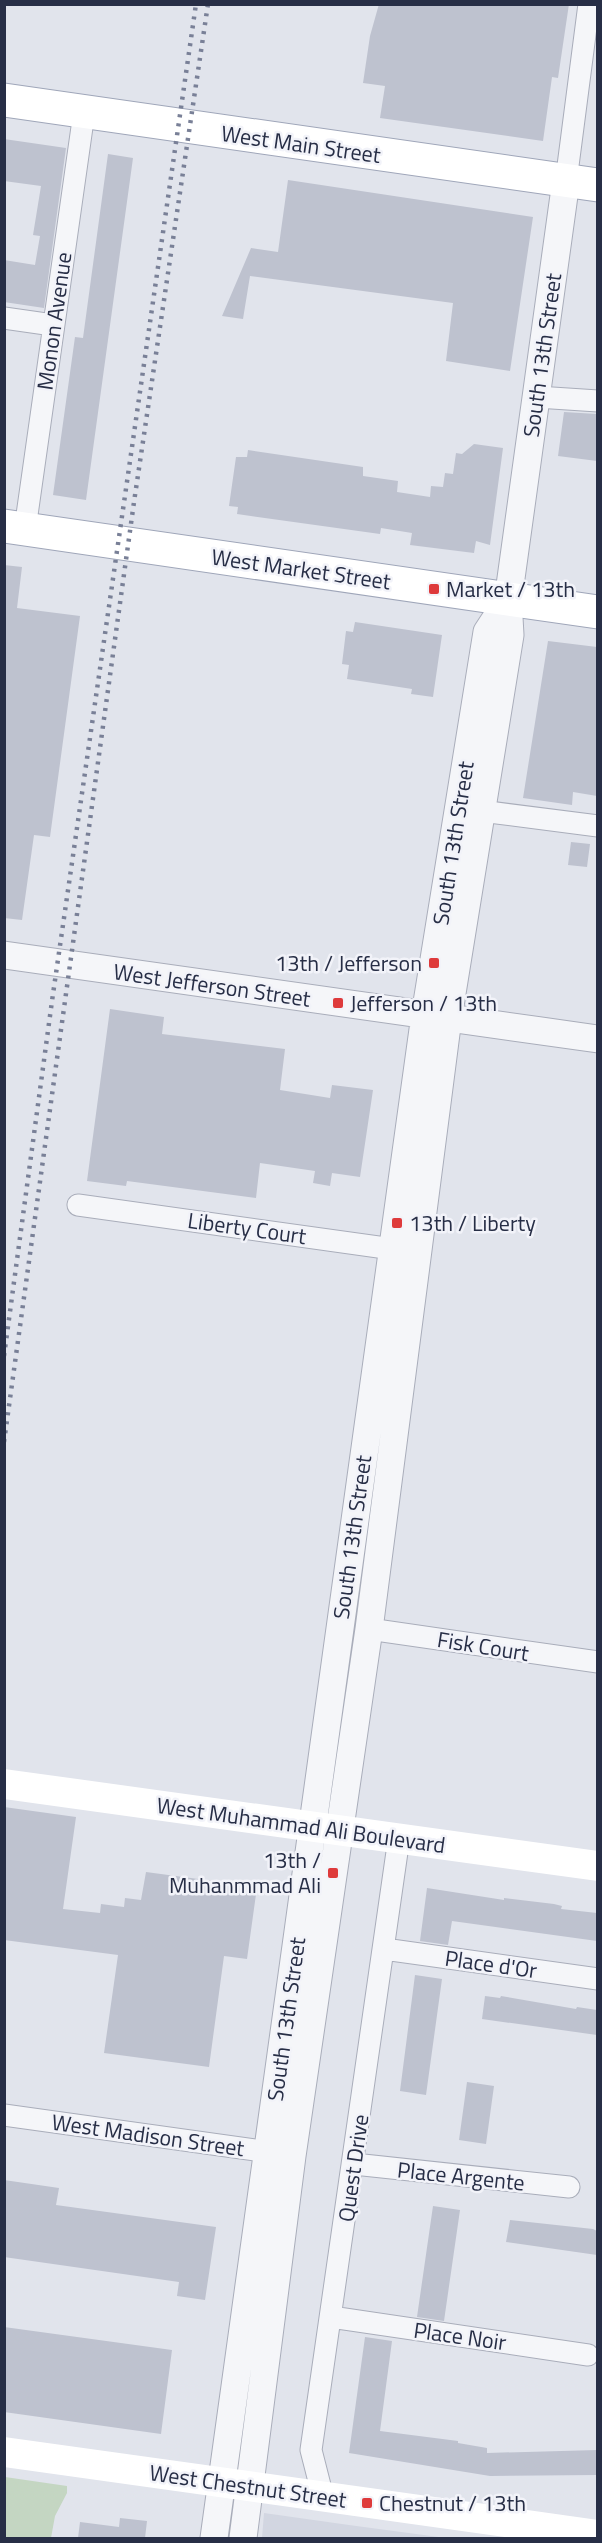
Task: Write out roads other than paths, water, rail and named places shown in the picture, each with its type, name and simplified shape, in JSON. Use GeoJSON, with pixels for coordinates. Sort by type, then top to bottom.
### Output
{"type":"FeatureCollection","features":[{"type":"Feature","properties":{"kind":"main road","name":"West Main Street"},"geometry":{"type":"LineString","coordinates":[[4,100],[582,183]]}},
{"type":"Feature","properties":{"kind":"main road","name":"West Market Street"},"geometry":{"type":"LineString","coordinates":[[15,528],[597,612]]}},
{"type":"Feature","properties":{"kind":"main road","name":"West Muhammad Ali Boulevard"},"geometry":{"type":"LineString","coordinates":[[4,1784],[597,1866]]}},
{"type":"Feature","properties":{"kind":"main road","name":"West Chestnut Street"},"geometry":{"type":"LineString","coordinates":[[4,2452],[597,2535]]}},
{"type":"Feature","properties":{"kind":"street"},"geometry":{"type":"LineString","coordinates":[[582,183],[589,4]]}},
{"type":"Feature","properties":{"kind":"street","name":"Monon Avenue"},"geometry":{"type":"LineString","coordinates":[[15,528],[53,325],[84,113]]}},
{"type":"Feature","properties":{"kind":"street","name":"South 13th Street"},"geometry":{"type":"LineString","coordinates":[[437,1016],[481,811],[510,635],[508,600],[537,397],[582,183]]}},
{"type":"Feature","properties":{"kind":"street"},"geometry":{"type":"LineString","coordinates":[[4,318],[53,325]]}},
{"type":"Feature","properties":{"kind":"street"},"geometry":{"type":"LineString","coordinates":[[537,397],[597,401]]}},
{"type":"Feature","properties":{"kind":"street","name":"South 13th Street"},"geometry":{"type":"LineString","coordinates":[[236,2484],[437,1016],[487,632],[508,600]]}},
{"type":"Feature","properties":{"kind":"street"},"geometry":{"type":"LineString","coordinates":[[481,811],[597,826]]}},
{"type":"Feature","properties":{"kind":"street","name":"West Jefferson Street"},"geometry":{"type":"LineString","coordinates":[[4,955],[597,1039]]}},
{"type":"Feature","properties":{"kind":"street","name":"Liberty Court"},"geometry":{"type":"LineString","coordinates":[[78,1204],[405,1251]]}},
{"type":"Feature","properties":{"kind":"street","name":"South 13th Street"},"geometry":{"type":"LineString","coordinates":[[326,1828],[369,1629],[405,1251]]}},
{"type":"Feature","properties":{"kind":"street","name":"Fisk Court"},"geometry":{"type":"LineString","coordinates":[[369,1629],[597,1662]]}},
{"type":"Feature","properties":{"kind":"street","name":"Quest Drive"},"geometry":{"type":"LineString","coordinates":[[324,2497],[311,2450],[354,2164],[399,1838]]}},
{"type":"Feature","properties":{"kind":"street","name":"Place d'Or"},"geometry":{"type":"LineString","coordinates":[[384,1949],[597,1979]]}},
{"type":"Feature","properties":{"kind":"street","name":"West Madison Street"},"geometry":{"type":"LineString","coordinates":[[4,2115],[280,2154]]}},
{"type":"Feature","properties":{"kind":"street","name":"Place Argente"},"geometry":{"type":"LineString","coordinates":[[354,2164],[569,2187]]}},
{"type":"Feature","properties":{"kind":"street","name":"Place Noir"},"geometry":{"type":"LineString","coordinates":[[331,2317],[588,2355]]}},
{"type":"Feature","properties":{"kind":"street"},"geometry":{"type":"LineString","coordinates":[[214,2538],[236,2484]]}},
{"type":"Feature","properties":{"kind":"street"},"geometry":{"type":"LineString","coordinates":[[236,2484],[243,2538]]}},
{"type":"Feature","properties":{"kind":"railway"},"geometry":{"type":"LineString","coordinates":[[4,1356],[52,1001],[196,4]]}},
{"type":"Feature","properties":{"kind":"railway"},"geometry":{"type":"LineString","coordinates":[[4,1442],[134,502],[208,4]]}},
{"type":"Feature","properties":{"kind":"place","name":"Market / 13th"},"geometry":{"type":"Point","coordinates":[434,589]}},
{"type":"Feature","properties":{"kind":"place","name":"13th / Jefferson"},"geometry":{"type":"Point","coordinates":[434,963]}},
{"type":"Feature","properties":{"kind":"place","name":"Jefferson / 13th"},"geometry":{"type":"Point","coordinates":[338,1003]}},
{"type":"Feature","properties":{"kind":"place","name":"13th / Liberty"},"geometry":{"type":"Point","coordinates":[397,1223]}},
{"type":"Feature","properties":{"kind":"place","name":"13th / Muhanmmad Ali"},"geometry":{"type":"Point","coordinates":[333,1873]}},
{"type":"Feature","properties":{"kind":"place","name":"Chestnut / 13th"},"geometry":{"type":"Point","coordinates":[367,2503]}}]}
